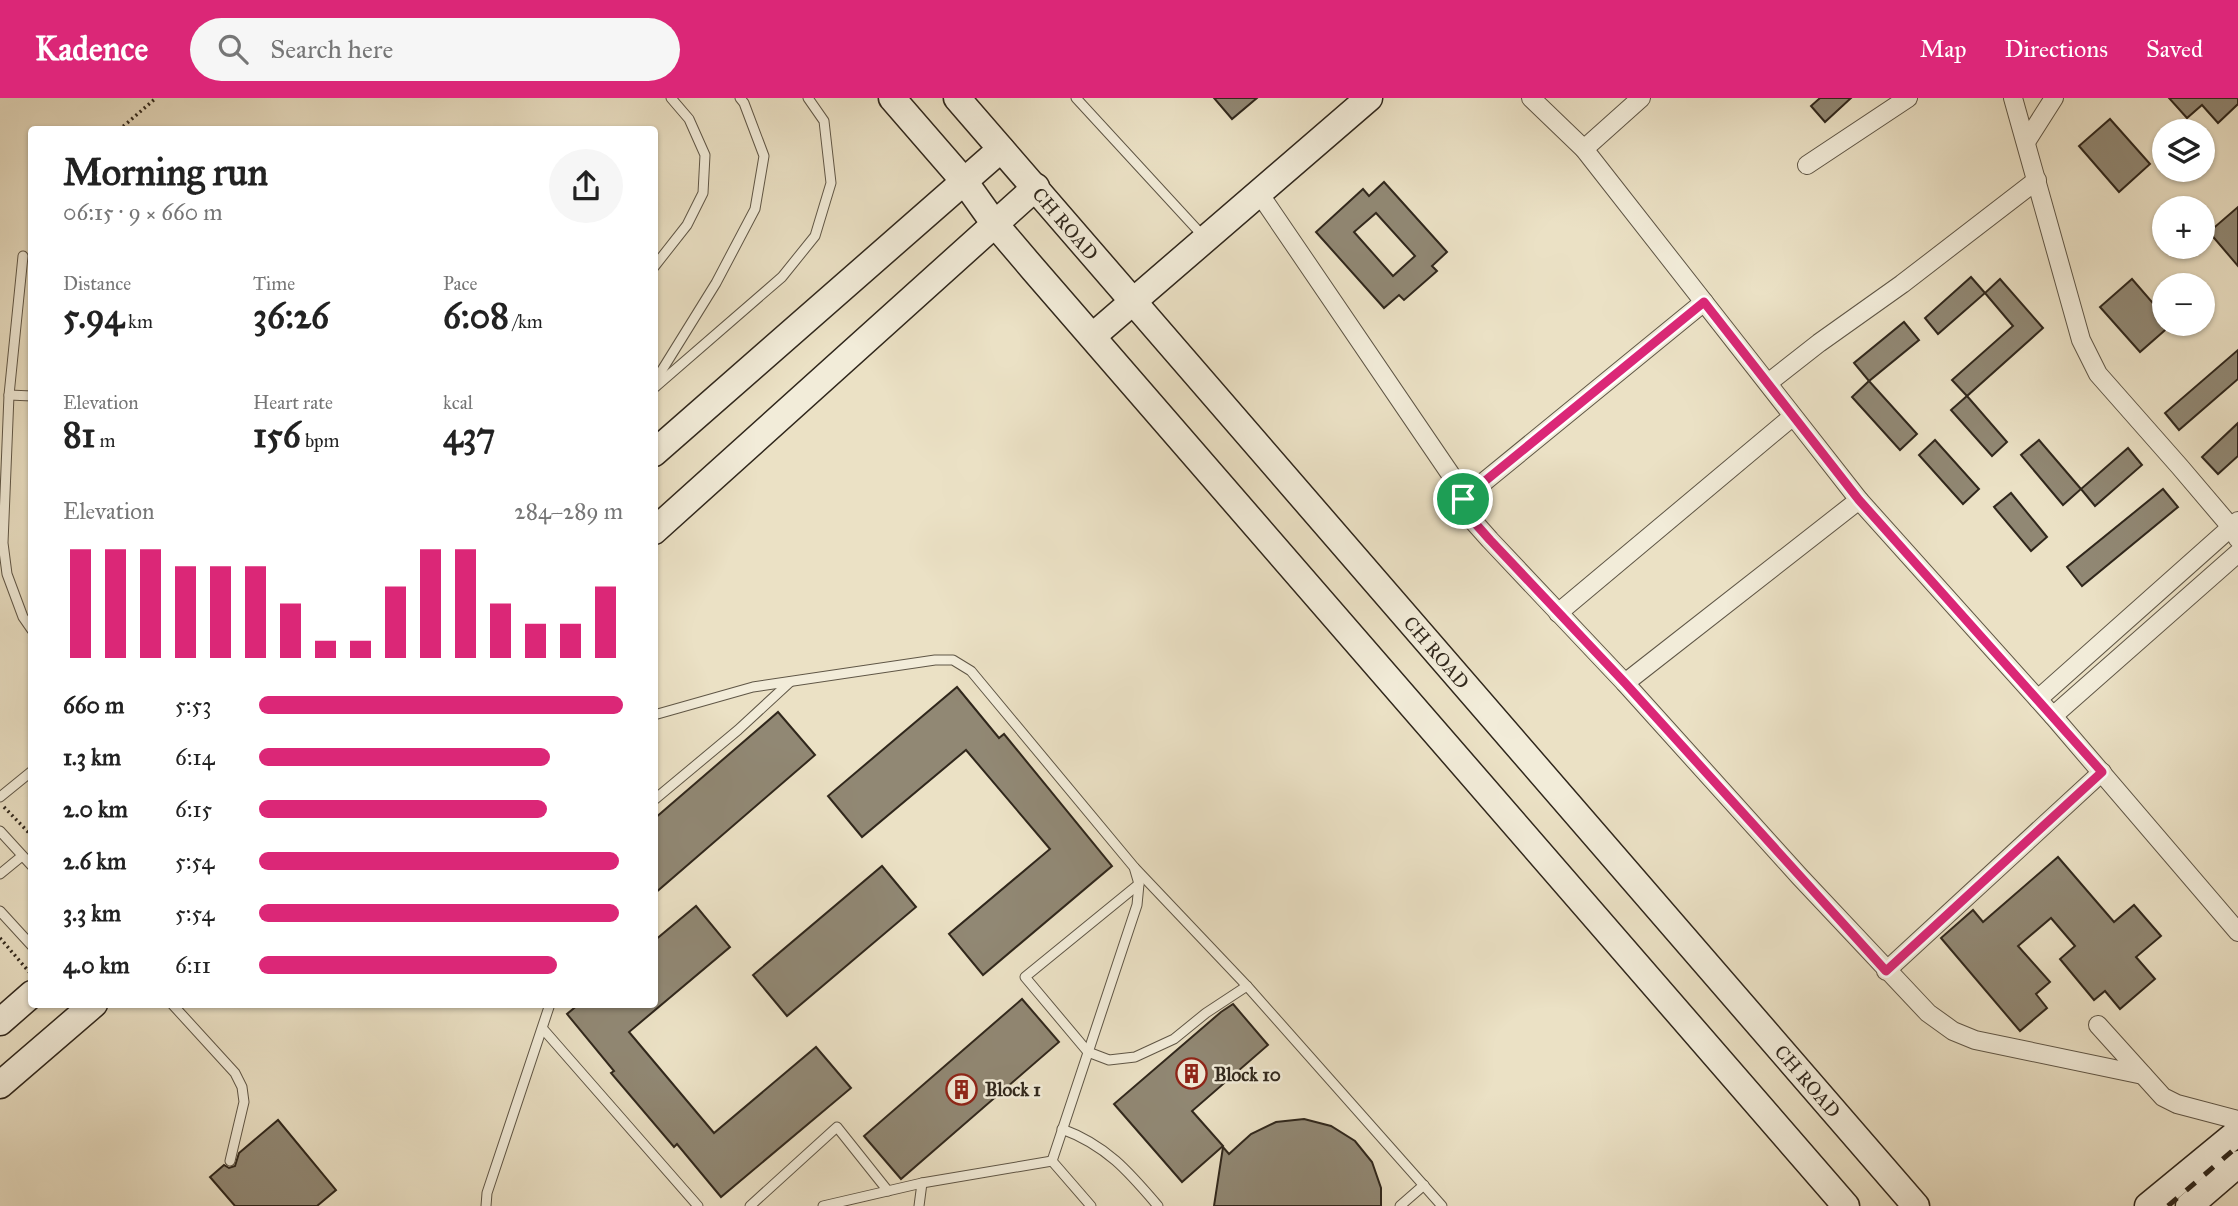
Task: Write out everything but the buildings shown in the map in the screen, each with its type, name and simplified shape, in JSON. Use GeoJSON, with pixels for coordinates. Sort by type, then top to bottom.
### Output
{"type":"FeatureCollection","features":[{"type":"Feature","properties":{"kind":"street"},"geometry":{"type":"LineString","coordinates":[[892,98],[964,181],[994,223],[1846,1206]]}},
{"type":"Feature","properties":{"kind":"street","name":"CH ROAD"},"geometry":{"type":"LineString","coordinates":[[957,98],[1916,1206]]}},
{"type":"Feature","properties":{"kind":"street"},"geometry":{"type":"LineString","coordinates":[[1093,336],[1368,98]]}},
{"type":"Feature","properties":{"kind":"street"},"geometry":{"type":"LineString","coordinates":[[1531,98],[1584,149],[1859,500],[2053,716],[2238,932]]}},
{"type":"Feature","properties":{"kind":"street"},"geometry":{"type":"LineString","coordinates":[[1584,149],[1641,98]]}},
{"type":"Feature","properties":{"kind":"street"},"geometry":{"type":"LineString","coordinates":[[1807,165],[1908,98]]}},
{"type":"Feature","properties":{"kind":"street"},"geometry":{"type":"LineString","coordinates":[[2013,98],[2081,340],[2089,358],[2098,374],[2236,529],[2038,699]]}},
{"type":"Feature","properties":{"kind":"street"},"geometry":{"type":"LineString","coordinates":[[2026,142],[2054,98]]}},
{"type":"Feature","properties":{"kind":"street"},"geometry":{"type":"LineString","coordinates":[[658,449],[1001,149]]}},
{"type":"Feature","properties":{"kind":"street"},"geometry":{"type":"LineString","coordinates":[[1768,383],[2037,180]]}},
{"type":"Feature","properties":{"kind":"street"},"geometry":{"type":"LineString","coordinates":[[658,527],[1036,187]]}},
{"type":"Feature","properties":{"kind":"street"},"geometry":{"type":"LineString","coordinates":[[1259,193],[1451,475],[1474,522],[1625,683],[1886,971],[1928,1013],[1953,1031],[1975,1040],[2143,1075]]}},
{"type":"Feature","properties":{"kind":"street"},"geometry":{"type":"LineString","coordinates":[[1463,499],[1704,302]]}},
{"type":"Feature","properties":{"kind":"street"},"geometry":{"type":"LineString","coordinates":[[1558,613],[1792,416]]}},
{"type":"Feature","properties":{"kind":"street"},"geometry":{"type":"LineString","coordinates":[[1625,683],[1859,500]]}},
{"type":"Feature","properties":{"kind":"street"},"geometry":{"type":"LineString","coordinates":[[2053,716],[2238,553]]}},
{"type":"Feature","properties":{"kind":"street"},"geometry":{"type":"LineString","coordinates":[[1886,971],[2102,772]]}},
{"type":"Feature","properties":{"kind":"street"},"geometry":{"type":"LineString","coordinates":[[0,1022],[28,998]]}},
{"type":"Feature","properties":{"kind":"street"},"geometry":{"type":"LineString","coordinates":[[0,1085],[86,1008]]}},
{"type":"Feature","properties":{"kind":"street"},"geometry":{"type":"LineString","coordinates":[[2098,1025],[2163,1097],[2177,1104],[2238,1120]]}},
{"type":"Feature","properties":{"kind":"street"},"geometry":{"type":"LineString","coordinates":[[2148,1206],[2238,1132]]}},
{"type":"Feature","properties":{"kind":"street"},"geometry":{"type":"LineString","coordinates":[[2189,1206],[2238,1164]]}},
{"type":"Feature","properties":{"kind":"lane"},"geometry":{"type":"LineString","coordinates":[[658,262],[687,225],[703,192],[705,155],[689,119],[671,98]]}},
{"type":"Feature","properties":{"kind":"lane"},"geometry":{"type":"LineString","coordinates":[[658,379],[716,283],[755,209],[764,156],[740,98]]}},
{"type":"Feature","properties":{"kind":"lane"},"geometry":{"type":"LineString","coordinates":[[658,383],[782,276],[815,236],[831,183],[824,121],[808,98]]}},
{"type":"Feature","properties":{"kind":"lane"},"geometry":{"type":"LineString","coordinates":[[1076,98],[1206,239]]}},
{"type":"Feature","properties":{"kind":"lane"},"geometry":{"type":"LineString","coordinates":[[23,256],[9,395],[3,543],[7,574],[28,624]]}},
{"type":"Feature","properties":{"kind":"lane"},"geometry":{"type":"LineString","coordinates":[[9,395],[28,396]]}},
{"type":"Feature","properties":{"kind":"lane"},"geometry":{"type":"LineString","coordinates":[[658,714],[753,687],[935,660],[953,660],[971,671],[1134,867],[1247,986],[1442,1206]]}},
{"type":"Feature","properties":{"kind":"lane"},"geometry":{"type":"LineString","coordinates":[[658,797],[738,730],[790,682]]}},
{"type":"Feature","properties":{"kind":"lane"},"geometry":{"type":"LineString","coordinates":[[0,797],[28,774]]}},
{"type":"Feature","properties":{"kind":"lane"},"geometry":{"type":"LineString","coordinates":[[0,831],[28,862]]}},
{"type":"Feature","properties":{"kind":"lane"},"geometry":{"type":"LineString","coordinates":[[0,874],[22,856]]}},
{"type":"Feature","properties":{"kind":"lane"},"geometry":{"type":"LineString","coordinates":[[1052,1161],[1137,905],[1139,884],[1134,867]]}},
{"type":"Feature","properties":{"kind":"lane"},"geometry":{"type":"LineString","coordinates":[[1139,884],[1025,977],[1088,1052],[1109,1060],[1135,1057],[1174,1039],[1206,1013],[1247,986]]}},
{"type":"Feature","properties":{"kind":"lane"},"geometry":{"type":"LineString","coordinates":[[0,911],[28,942]]}},
{"type":"Feature","properties":{"kind":"lane"},"geometry":{"type":"LineString","coordinates":[[176,1008],[234,1073],[242,1087],[244,1102],[230,1161]]}},
{"type":"Feature","properties":{"kind":"lane"},"geometry":{"type":"LineString","coordinates":[[486,1206],[487,1193],[549,1008]]}},
{"type":"Feature","properties":{"kind":"lane"},"geometry":{"type":"LineString","coordinates":[[542,1029],[698,1206]]}},
{"type":"Feature","properties":{"kind":"lane"},"geometry":{"type":"LineString","coordinates":[[750,1206],[837,1127],[888,1191]]}},
{"type":"Feature","properties":{"kind":"lane"},"geometry":{"type":"LineString","coordinates":[[1062,1129],[1083,1136],[1104,1150],[1123,1166],[1158,1206]]}},
{"type":"Feature","properties":{"kind":"lane"},"geometry":{"type":"LineString","coordinates":[[823,1206],[922,1183],[1052,1161]]}},
{"type":"Feature","properties":{"kind":"lane"},"geometry":{"type":"LineString","coordinates":[[1052,1161],[1091,1206]]}},
{"type":"Feature","properties":{"kind":"lane"},"geometry":{"type":"LineString","coordinates":[[919,1206],[922,1183]]}},
{"type":"Feature","properties":{"kind":"lane"},"geometry":{"type":"LineString","coordinates":[[1400,1206],[1424,1185]]}},
{"type":"Feature","properties":{"kind":"path"},"geometry":{"type":"LineString","coordinates":[[124,126],[156,98]]}},
{"type":"Feature","properties":{"kind":"path"},"geometry":{"type":"LineString","coordinates":[[0,803],[28,832]]}},
{"type":"Feature","properties":{"kind":"path"},"geometry":{"type":"LineString","coordinates":[[0,938],[28,970]]}},
{"type":"Feature","properties":{"kind":"railway"},"geometry":{"type":"LineString","coordinates":[[2168,1206],[2238,1146]]}},
{"type":"Feature","properties":{"kind":"place","name":"Block 10"},"geometry":{"type":"Point","coordinates":[1191,1074]}},
{"type":"Feature","properties":{"kind":"place","name":"Block 1"},"geometry":{"type":"Point","coordinates":[962,1089]}},
{"type":"Feature","properties":{"kind":"route"},"geometry":{"type":"LineString","coordinates":[[1704,302],[1859,500],[2102,772],[1886,971],[1625,683],[1490,540],[1474,522],[1463,499],[1704,302]]}}]}
